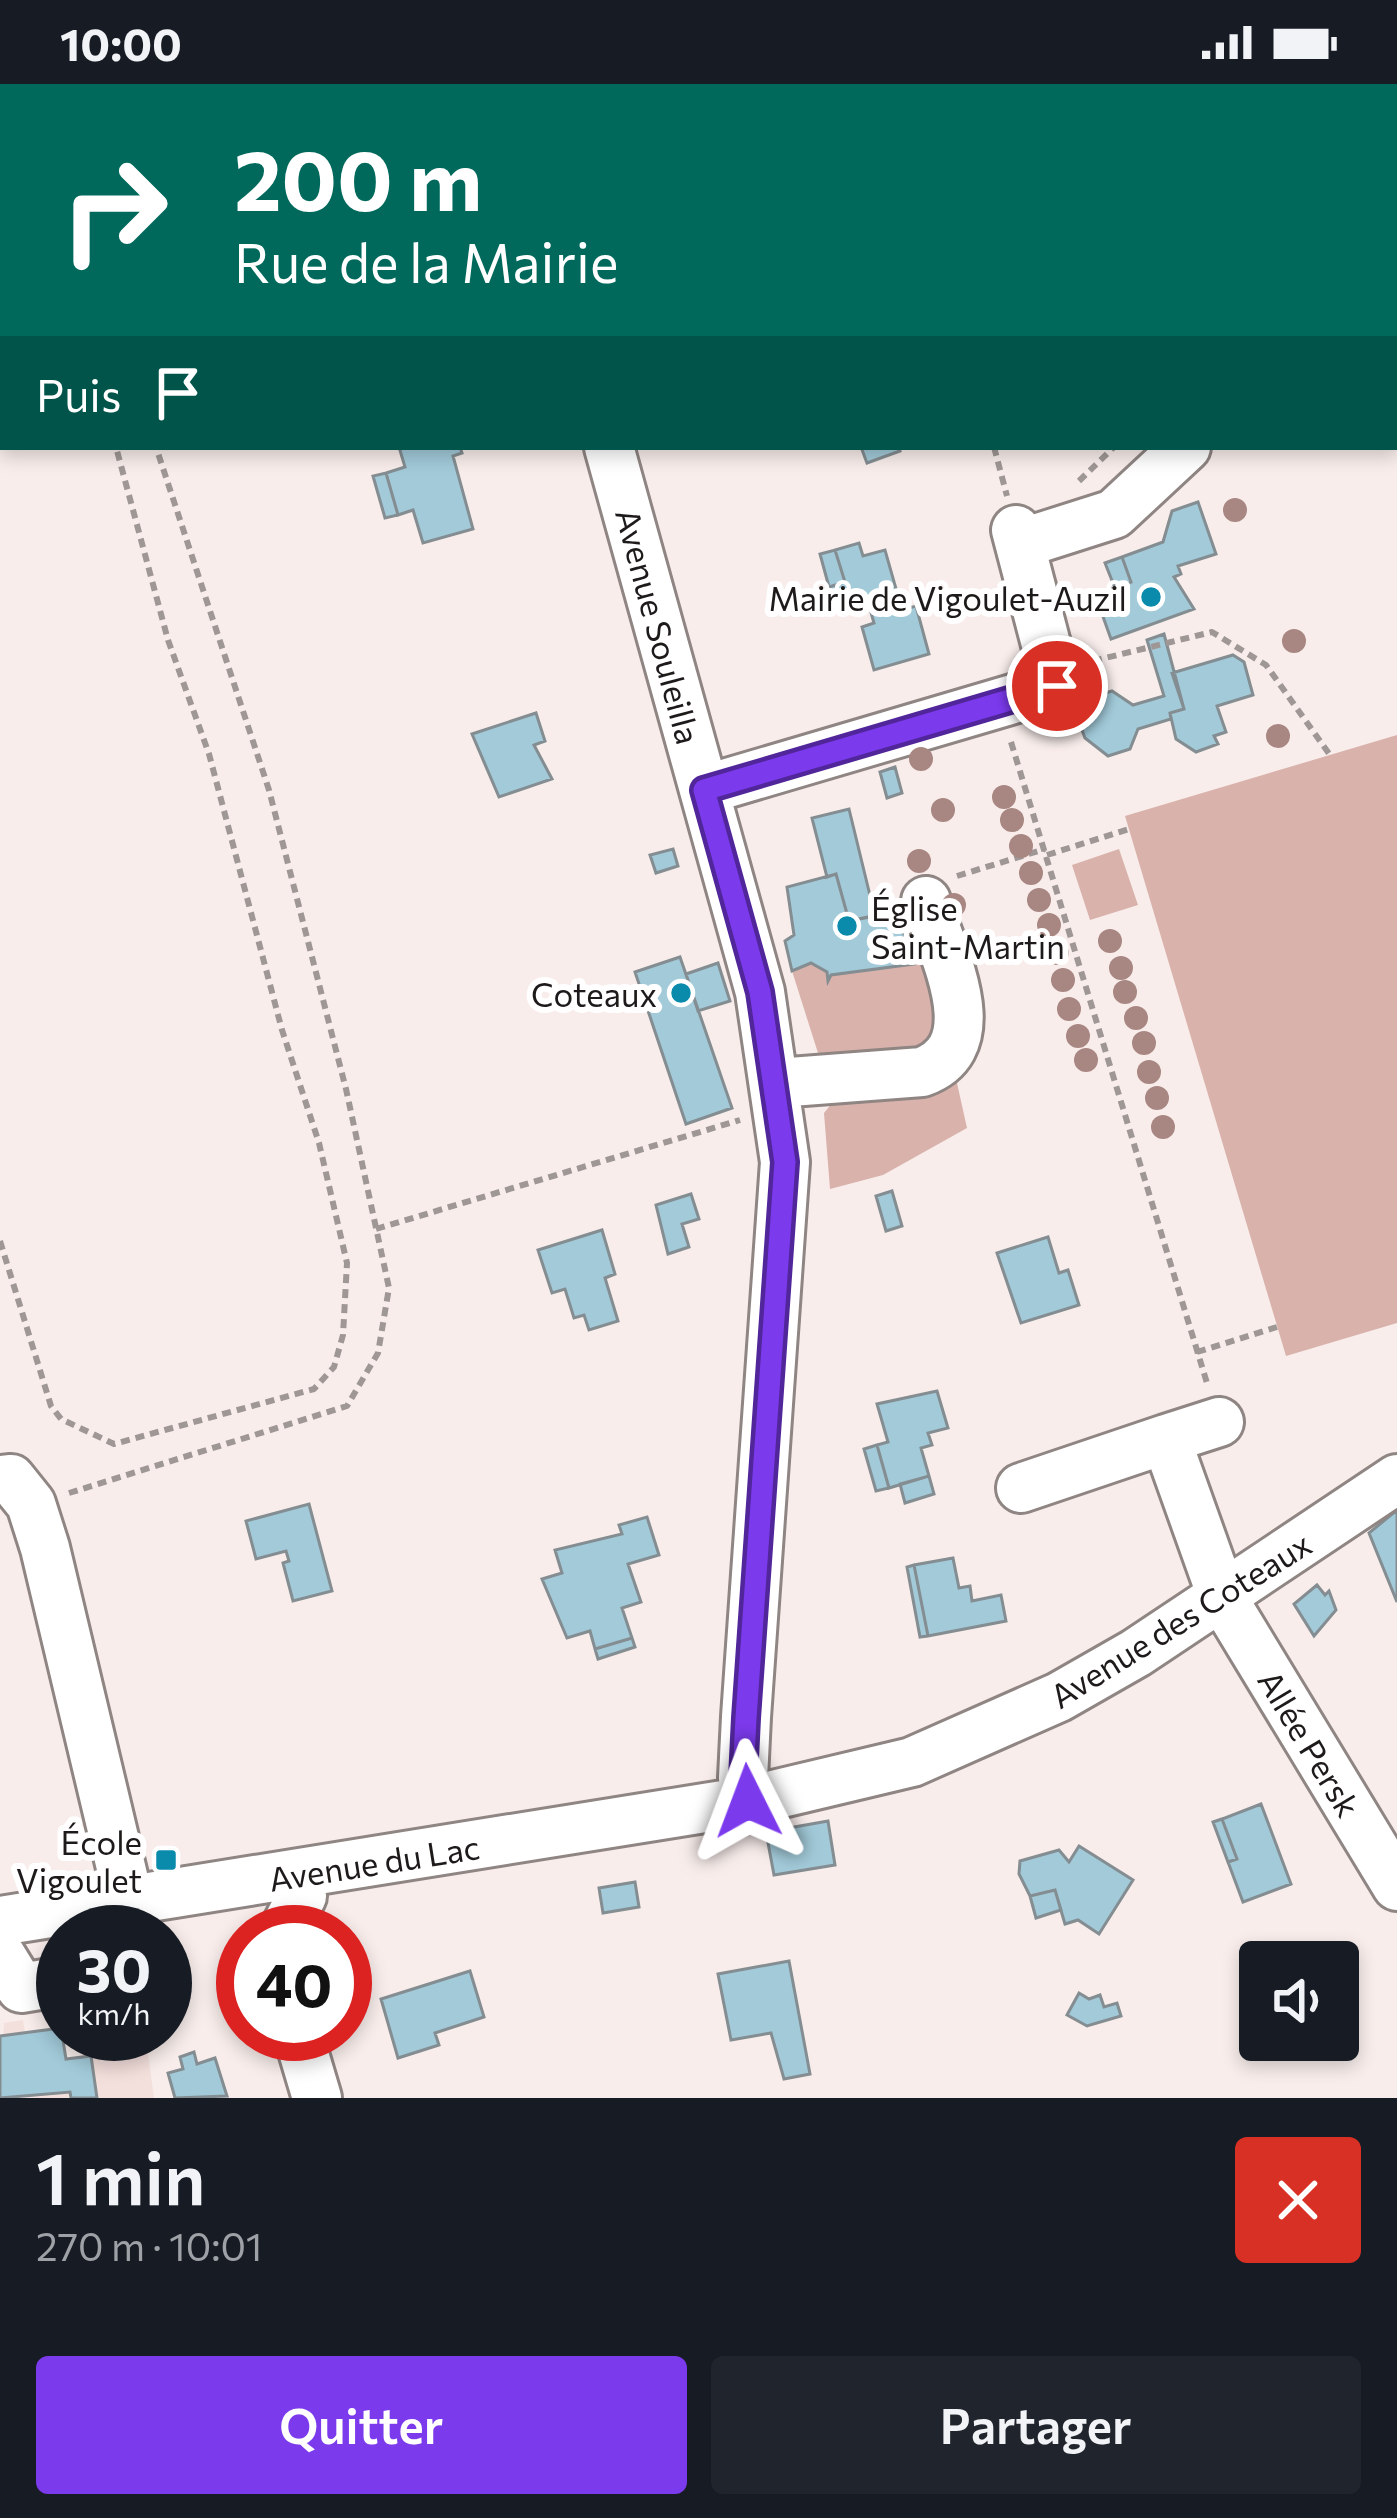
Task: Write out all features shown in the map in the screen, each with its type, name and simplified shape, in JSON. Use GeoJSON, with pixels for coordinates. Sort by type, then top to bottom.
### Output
{"type":"FeatureCollection","features":[{"type":"Feature","properties":{"kind":"street","name":"Avenue Souleilla"},"geometry":{"type":"LineString","coordinates":[[610,450],[760,992],[766,1099],[785,1162],[746,1718],[743,1778],[748,1801]]}},
{"type":"Feature","properties":{"kind":"street"},"geometry":{"type":"LineString","coordinates":[[704,790],[1057,686],[1018,537],[1114,514],[1183,450]]}},
{"type":"Feature","properties":{"kind":"street"},"geometry":{"type":"LineString","coordinates":[[766,1099],[922,1072],[943,1064],[955,1052],[960,1035],[958,1003],[933,891]]}},
{"type":"Feature","properties":{"kind":"street"},"geometry":{"type":"LineString","coordinates":[[1021,1488],[1219,1422]]}},
{"type":"Feature","properties":{"kind":"street","name":"Allée Persk"},"geometry":{"type":"LineString","coordinates":[[1166,1438],[1223,1599],[1397,1886]]}},
{"type":"Feature","properties":{"kind":"street","name":"Avenue des Coteaux"},"geometry":{"type":"LineString","coordinates":[[748,1801],[912,1762],[1059,1696],[1223,1599],[1397,1479]]}},
{"type":"Feature","properties":{"kind":"street"},"geometry":{"type":"LineString","coordinates":[[15,1492],[115,1905]]}},
{"type":"Feature","properties":{"kind":"street","name":"Avenue du Lac"},"geometry":{"type":"LineString","coordinates":[[147,1905],[237,1884],[748,1801]]}},
{"type":"Feature","properties":{"kind":"street"},"geometry":{"type":"LineString","coordinates":[[297,1905],[302,1896],[299,1874]]}},
{"type":"Feature","properties":{"kind":"street"},"geometry":{"type":"LineString","coordinates":[[237,1884],[245,1905]]}},
{"type":"Feature","properties":{"kind":"street","name":"Avenue du Lac"},"geometry":{"type":"LineString","coordinates":[[0,1921],[36,1918]]}},
{"type":"Feature","properties":{"kind":"street"},"geometry":{"type":"LineString","coordinates":[[0,1954],[21,1988],[36,1986]]}},
{"type":"Feature","properties":{"kind":"street"},"geometry":{"type":"LineString","coordinates":[[306,2061],[316,2098]]}},
{"type":"Feature","properties":{"kind":"path"},"geometry":{"type":"LineString","coordinates":[[0,1240],[51,1406],[61,1419],[114,1444],[314,1388],[334,1367],[343,1335],[347,1263],[324,1163],[245,902],[209,754],[167,640],[117,450]]}},
{"type":"Feature","properties":{"kind":"path"},"geometry":{"type":"LineString","coordinates":[[15,1492],[347,1406],[378,1353],[389,1288],[269,790],[157,450]]}},
{"type":"Feature","properties":{"kind":"path"},"geometry":{"type":"LineString","coordinates":[[1055,676],[1100,658],[1212,632],[1266,665],[1330,755]]}},
{"type":"Feature","properties":{"kind":"path"},"geometry":{"type":"LineString","coordinates":[[999,704],[1219,1422]]}},
{"type":"Feature","properties":{"kind":"path"},"geometry":{"type":"LineString","coordinates":[[933,891],[1129,829]]}},
{"type":"Feature","properties":{"kind":"path"},"geometry":{"type":"LineString","coordinates":[[376,1229],[766,1099]]}},
{"type":"Feature","properties":{"kind":"path"},"geometry":{"type":"LineString","coordinates":[[1197,1352],[1277,1327]]}},
{"type":"Feature","properties":{"kind":"shaded area"},"geometry":{"type":"Polygon","coordinates":[[[1397,735],[1397,1323],[1286,1356],[1125,816],[1397,735]]]}},
{"type":"Feature","properties":{"kind":"shaded area"},"geometry":{"type":"Polygon","coordinates":[[[1119,849],[1138,905],[1090,920],[1072,865],[1119,849]]]}},
{"type":"Feature","properties":{"kind":"shaded area"},"geometry":{"type":"Polygon","coordinates":[[[923,961],[935,976],[936,1053],[842,1068],[818,1053],[792,971],[811,963],[827,972],[827,981],[831,975],[923,961]]]}},
{"type":"Feature","properties":{"kind":"shaded area"},"geometry":{"type":"Polygon","coordinates":[[[955,1074],[967,1128],[883,1175],[830,1189],[824,1113],[841,1092],[955,1074]]]}},
{"type":"Feature","properties":{"kind":"shaded area"},"geometry":{"type":"Polygon","coordinates":[[[23,2020],[25,2033],[36,2031],[36,2061],[149,2061],[154,2098],[0,2098],[4,2023],[23,2020]]]}},
{"type":"Feature","properties":{"kind":"building"},"geometry":{"type":"Polygon","coordinates":[[[400,450],[461,450],[453,456],[473,529],[423,543],[413,510],[398,515],[386,473],[405,467],[400,450]]]}},
{"type":"Feature","properties":{"kind":"building"},"geometry":{"type":"Polygon","coordinates":[[[862,450],[900,450],[900,451],[867,463],[862,450]]]}},
{"type":"Feature","properties":{"kind":"building"},"geometry":{"type":"Polygon","coordinates":[[[386,473],[398,515],[385,518],[373,476],[386,473]]]}},
{"type":"Feature","properties":{"kind":"building"},"geometry":{"type":"Polygon","coordinates":[[[1198,502],[1216,554],[1178,566],[1181,574],[1174,577],[1194,609],[1111,639],[1101,611],[1112,589],[1131,582],[1122,557],[1163,542],[1172,511],[1198,502]]]}},
{"type":"Feature","properties":{"kind":"building"},"geometry":{"type":"Polygon","coordinates":[[[859,543],[863,556],[885,550],[902,610],[916,606],[929,654],[874,670],[862,627],[874,623],[868,602],[835,611],[829,587],[845,582],[835,550],[859,543]]]}},
{"type":"Feature","properties":{"kind":"building"},"geometry":{"type":"Polygon","coordinates":[[[835,550],[845,582],[829,587],[820,554],[835,550]]]}},
{"type":"Feature","properties":{"kind":"building"},"geometry":{"type":"Polygon","coordinates":[[[1122,557],[1131,582],[1115,588],[1105,563],[1122,557]]]}},
{"type":"Feature","properties":{"kind":"building"},"geometry":{"type":"Polygon","coordinates":[[[1164,634],[1184,709],[1170,713],[1171,719],[1138,729],[1130,749],[1108,756],[1085,738],[1079,722],[1089,698],[1112,691],[1133,705],[1164,696],[1147,640],[1164,634]]]}},
{"type":"Feature","properties":{"kind":"building"},"geometry":{"type":"Polygon","coordinates":[[[1233,655],[1244,662],[1253,695],[1217,706],[1226,732],[1214,736],[1218,744],[1196,752],[1176,739],[1170,713],[1184,709],[1172,673],[1233,655]]]}},
{"type":"Feature","properties":{"kind":"building"},"geometry":{"type":"Polygon","coordinates":[[[536,713],[545,741],[534,745],[552,779],[499,797],[472,734],[536,713]]]}},
{"type":"Feature","properties":{"kind":"building"},"geometry":{"type":"Polygon","coordinates":[[[895,767],[902,793],[887,798],[880,772],[895,767]]]}},
{"type":"Feature","properties":{"kind":"building"},"geometry":{"type":"Polygon","coordinates":[[[849,809],[875,916],[849,921],[836,874],[827,877],[812,818],[849,809]]]}},
{"type":"Feature","properties":{"kind":"building"},"geometry":{"type":"Polygon","coordinates":[[[673,849],[678,866],[656,873],[650,855],[673,849]]]}},
{"type":"Feature","properties":{"kind":"building","name":"Église Saint-Martin"},"geometry":{"type":"Polygon","coordinates":[[[836,874],[849,921],[896,911],[914,964],[831,975],[828,981],[827,972],[811,963],[792,971],[785,941],[794,935],[787,887],[836,874]]]}},
{"type":"Feature","properties":{"kind":"building"},"geometry":{"type":"Polygon","coordinates":[[[680,957],[732,1108],[686,1124],[635,972],[680,957]]]}},
{"type":"Feature","properties":{"kind":"building"},"geometry":{"type":"Polygon","coordinates":[[[718,963],[730,1001],[698,1011],[686,974],[718,963]]]}},
{"type":"Feature","properties":{"kind":"building"},"geometry":{"type":"Polygon","coordinates":[[[892,1191],[902,1226],[886,1231],[876,1196],[892,1191]]]}},
{"type":"Feature","properties":{"kind":"building"},"geometry":{"type":"Polygon","coordinates":[[[691,1194],[699,1219],[682,1224],[689,1247],[668,1254],[656,1205],[691,1194]]]}},
{"type":"Feature","properties":{"kind":"building"},"geometry":{"type":"Polygon","coordinates":[[[602,1230],[615,1274],[605,1278],[618,1321],[589,1330],[584,1315],[574,1318],[565,1289],[552,1293],[538,1250],[602,1230]]]}},
{"type":"Feature","properties":{"kind":"building"},"geometry":{"type":"Polygon","coordinates":[[[1048,1237],[1059,1273],[1068,1270],[1079,1305],[1021,1323],[997,1253],[1048,1237]]]}},
{"type":"Feature","properties":{"kind":"building"},"geometry":{"type":"Polygon","coordinates":[[[937,1391],[948,1428],[928,1433],[932,1445],[921,1448],[929,1476],[889,1488],[877,1445],[888,1442],[877,1404],[937,1391]]]}},
{"type":"Feature","properties":{"kind":"building"},"geometry":{"type":"Polygon","coordinates":[[[877,1445],[889,1488],[876,1491],[864,1449],[877,1445]]]}},
{"type":"Feature","properties":{"kind":"building"},"geometry":{"type":"Polygon","coordinates":[[[929,1476],[934,1494],[905,1503],[900,1484],[929,1476]]]}},
{"type":"Feature","properties":{"kind":"building"},"geometry":{"type":"Polygon","coordinates":[[[309,1504],[332,1591],[293,1601],[283,1563],[289,1561],[286,1551],[256,1559],[246,1521],[309,1504]]]}},
{"type":"Feature","properties":{"kind":"building"},"geometry":{"type":"Polygon","coordinates":[[[1397,1510],[1397,1602],[1369,1533],[1397,1510]]]}},
{"type":"Feature","properties":{"kind":"building"},"geometry":{"type":"Polygon","coordinates":[[[647,1517],[659,1555],[628,1564],[641,1602],[622,1608],[632,1638],[595,1649],[590,1631],[567,1638],[542,1579],[562,1573],[555,1550],[622,1534],[619,1525],[647,1517]]]}},
{"type":"Feature","properties":{"kind":"building"},"geometry":{"type":"Polygon","coordinates":[[[953,1558],[959,1588],[970,1586],[972,1601],[1001,1595],[1006,1621],[928,1636],[914,1565],[953,1558]]]}},
{"type":"Feature","properties":{"kind":"building"},"geometry":{"type":"Polygon","coordinates":[[[914,1565],[928,1636],[920,1637],[907,1567],[914,1565]]]}},
{"type":"Feature","properties":{"kind":"building"},"geometry":{"type":"Polygon","coordinates":[[[1317,1585],[1325,1595],[1329,1591],[1336,1610],[1314,1636],[1294,1604],[1317,1585]]]}},
{"type":"Feature","properties":{"kind":"building"},"geometry":{"type":"Polygon","coordinates":[[[632,1638],[635,1647],[598,1659],[595,1649],[632,1638]]]}},
{"type":"Feature","properties":{"kind":"building"},"geometry":{"type":"Polygon","coordinates":[[[1261,1804],[1291,1884],[1243,1902],[1228,1862],[1237,1859],[1222,1819],[1261,1804]]]}},
{"type":"Feature","properties":{"kind":"building"},"geometry":{"type":"Polygon","coordinates":[[[1222,1819],[1237,1859],[1228,1862],[1213,1822],[1222,1819]]]}},
{"type":"Feature","properties":{"kind":"building"},"geometry":{"type":"Polygon","coordinates":[[[828,1821],[835,1865],[774,1875],[766,1832],[828,1821]]]}},
{"type":"Feature","properties":{"kind":"building"},"geometry":{"type":"Polygon","coordinates":[[[1079,1846],[1133,1880],[1099,1934],[1078,1920],[1065,1924],[1055,1890],[1030,1896],[1019,1874],[1020,1861],[1059,1850],[1069,1862],[1079,1846]]]}},
{"type":"Feature","properties":{"kind":"building"},"geometry":{"type":"Polygon","coordinates":[[[635,1882],[639,1907],[603,1913],[599,1888],[635,1882]]]}},
{"type":"Feature","properties":{"kind":"building"},"geometry":{"type":"Polygon","coordinates":[[[1055,1890],[1061,1910],[1036,1918],[1030,1896],[1055,1890]]]}},
{"type":"Feature","properties":{"kind":"building"},"geometry":{"type":"Polygon","coordinates":[[[789,1961],[810,2074],[784,2079],[771,2033],[731,2040],[718,1974],[789,1961]]]}},
{"type":"Feature","properties":{"kind":"building"},"geometry":{"type":"Polygon","coordinates":[[[470,1971],[484,2017],[435,2033],[439,2045],[398,2058],[381,1999],[470,1971]]]}},
{"type":"Feature","properties":{"kind":"building"},"geometry":{"type":"Polygon","coordinates":[[[1079,1993],[1089,1999],[1100,1995],[1104,2007],[1117,2003],[1121,2016],[1087,2026],[1067,2015],[1079,1993]]]}},
{"type":"Feature","properties":{"kind":"building"},"geometry":{"type":"Polygon","coordinates":[[[36,2031],[36,2061],[92,2061],[97,2098],[71,2098],[70,2092],[0,2098],[0,2036],[36,2031]]]}},
{"type":"Feature","properties":{"kind":"building"},"geometry":{"type":"Polygon","coordinates":[[[192,2053],[197,2064],[215,2058],[227,2096],[175,2098],[168,2073],[183,2069],[181,2061],[192,2061],[192,2053]]]}},
{"type":"Feature","properties":{"kind":"place","name":"Mairie de Vigoulet-Auzil"},"geometry":{"type":"Point","coordinates":[1151,597]}},
{"type":"Feature","properties":{"kind":"place","name":"Église Saint-Martin"},"geometry":{"type":"Point","coordinates":[847,926]}},
{"type":"Feature","properties":{"kind":"place","name":"Coteaux"},"geometry":{"type":"Point","coordinates":[681,993]}},
{"type":"Feature","properties":{"kind":"place","name":"École Vigoulet"},"geometry":{"type":"Point","coordinates":[166,1860]}},
{"type":"Feature","properties":{"kind":"route"},"geometry":{"type":"LineString","coordinates":[[748,1801],[743,1778],[746,1718],[785,1162],[760,992],[704,790],[1057,686]]}}]}
